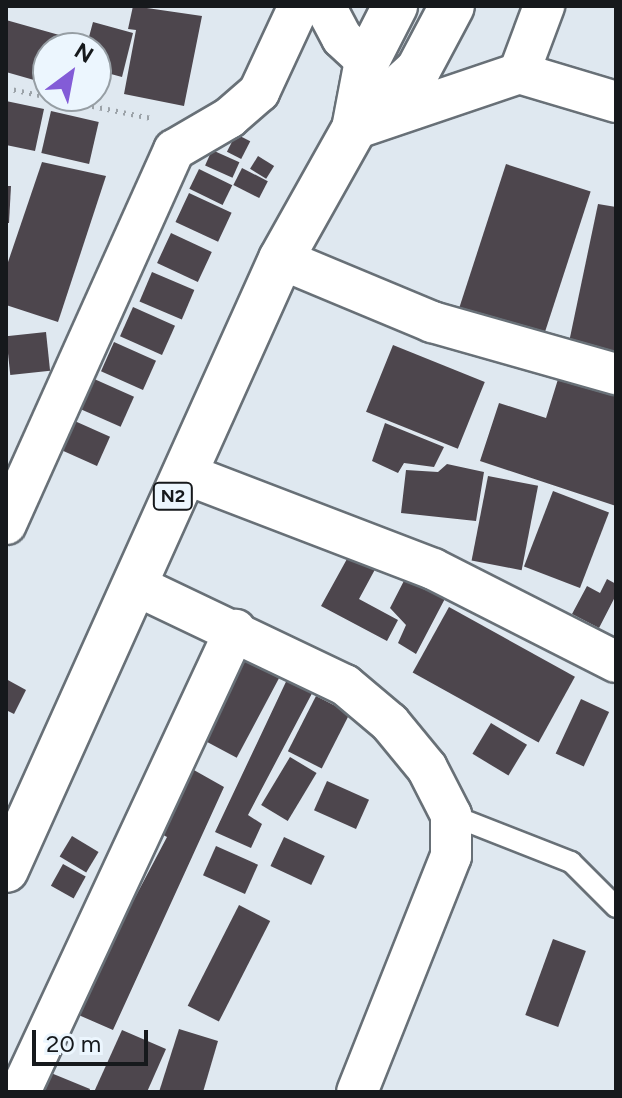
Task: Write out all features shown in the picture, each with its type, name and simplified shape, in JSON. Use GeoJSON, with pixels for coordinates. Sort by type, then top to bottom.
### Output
{"type":"FeatureCollection","features":[{"type":"Feature","properties":{"kind":"highway","name":"N2"},"geometry":{"type":"LineString","coordinates":[[354,129],[367,61],[395,6]]}},
{"type":"Feature","properties":{"kind":"highway","name":"N2"},"geometry":{"type":"LineString","coordinates":[[6,870],[281,259],[354,129],[418,70],[452,6]]}},
{"type":"Feature","properties":{"kind":"street"},"geometry":{"type":"LineString","coordinates":[[6,524],[174,150],[259,92],[299,6]]}},
{"type":"Feature","properties":{"kind":"street"},"geometry":{"type":"LineString","coordinates":[[325,6],[342,38],[367,61]]}},
{"type":"Feature","properties":{"kind":"street"},"geometry":{"type":"LineString","coordinates":[[519,73],[544,6]]}},
{"type":"Feature","properties":{"kind":"street"},"geometry":{"type":"LineString","coordinates":[[354,129],[519,73],[616,102]]}},
{"type":"Feature","properties":{"kind":"street"},"geometry":{"type":"LineString","coordinates":[[281,259],[432,322],[616,374]]}},
{"type":"Feature","properties":{"kind":"street"},"geometry":{"type":"LineString","coordinates":[[183,473],[433,569],[616,662]]}},
{"type":"Feature","properties":{"kind":"street"},"geometry":{"type":"LineString","coordinates":[[135,585],[345,685],[390,723],[427,768],[451,815],[451,856],[357,1092]]}},
{"type":"Feature","properties":{"kind":"street"},"geometry":{"type":"LineString","coordinates":[[20,1092],[235,630]]}},
{"type":"Feature","properties":{"kind":"lane"},"geometry":{"type":"LineString","coordinates":[[451,815],[571,862],[616,907]]}},
{"type":"Feature","properties":{"kind":"path"},"geometry":{"type":"LineString","coordinates":[[6,88],[207,130]]}},
{"type":"Feature","properties":{"kind":"building"},"geometry":{"type":"Polygon","coordinates":[[[133,6],[202,16],[184,106],[124,94],[136,30],[128,29],[133,6]]]}},
{"type":"Feature","properties":{"kind":"building"},"geometry":{"type":"Polygon","coordinates":[[[6,20],[49,32],[32,32],[32,79],[6,72],[6,20]]]}},
{"type":"Feature","properties":{"kind":"building"},"geometry":{"type":"Polygon","coordinates":[[[93,22],[133,33],[122,77],[112,74],[112,32],[90,32],[93,22]]]}},
{"type":"Feature","properties":{"kind":"building"},"geometry":{"type":"Polygon","coordinates":[[[6,101],[32,106],[32,112],[43,112],[35,151],[6,145],[6,101]]]}},
{"type":"Feature","properties":{"kind":"building"},"geometry":{"type":"Polygon","coordinates":[[[51,112],[99,122],[89,164],[41,153],[51,112]]]}},
{"type":"Feature","properties":{"kind":"building"},"geometry":{"type":"Polygon","coordinates":[[[236,134],[250,141],[241,159],[227,152],[236,134]]]}},
{"type":"Feature","properties":{"kind":"building"},"geometry":{"type":"Polygon","coordinates":[[[212,150],[239,162],[232,178],[205,166],[212,150]]]}},
{"type":"Feature","properties":{"kind":"building"},"geometry":{"type":"Polygon","coordinates":[[[258,156],[274,166],[266,179],[250,169],[258,156]]]}},
{"type":"Feature","properties":{"kind":"building"},"geometry":{"type":"Polygon","coordinates":[[[42,162],[106,176],[58,322],[6,305],[6,268],[42,162]]]}},
{"type":"Feature","properties":{"kind":"building"},"geometry":{"type":"Polygon","coordinates":[[[506,164],[591,192],[542,341],[457,313],[506,164]]]}},
{"type":"Feature","properties":{"kind":"building"},"geometry":{"type":"Polygon","coordinates":[[[242,168],[268,181],[259,198],[233,185],[242,168]]]}},
{"type":"Feature","properties":{"kind":"building"},"geometry":{"type":"Polygon","coordinates":[[[199,169],[232,185],[223,205],[189,189],[199,169]]]}},
{"type":"Feature","properties":{"kind":"building"},"geometry":{"type":"Polygon","coordinates":[[[6,186],[11,186],[9,223],[6,223],[6,186]]]}},
{"type":"Feature","properties":{"kind":"building"},"geometry":{"type":"Polygon","coordinates":[[[189,193],[232,213],[218,242],[175,222],[189,193]]]}},
{"type":"Feature","properties":{"kind":"building"},"geometry":{"type":"Polygon","coordinates":[[[598,204],[616,207],[616,357],[568,347],[598,204]]]}},
{"type":"Feature","properties":{"kind":"building"},"geometry":{"type":"Polygon","coordinates":[[[171,233],[212,252],[198,282],[157,263],[171,233]]]}},
{"type":"Feature","properties":{"kind":"building"},"geometry":{"type":"Polygon","coordinates":[[[152,272],[194,290],[182,319],[139,301],[152,272]]]}},
{"type":"Feature","properties":{"kind":"building"},"geometry":{"type":"Polygon","coordinates":[[[133,307],[175,326],[162,355],[120,336],[133,307]]]}},
{"type":"Feature","properties":{"kind":"building"},"geometry":{"type":"Polygon","coordinates":[[[46,332],[50,371],[10,375],[6,336],[46,332]]]}},
{"type":"Feature","properties":{"kind":"building"},"geometry":{"type":"Polygon","coordinates":[[[114,342],[156,361],[143,390],[101,371],[114,342]]]}},
{"type":"Feature","properties":{"kind":"building"},"geometry":{"type":"Polygon","coordinates":[[[393,345],[485,382],[458,449],[366,412],[393,345]]]}},
{"type":"Feature","properties":{"kind":"building"},"geometry":{"type":"Polygon","coordinates":[[[559,376],[616,394],[616,506],[480,461],[499,403],[546,418],[559,376]]]}},
{"type":"Feature","properties":{"kind":"building"},"geometry":{"type":"Polygon","coordinates":[[[92,378],[134,397],[121,427],[79,408],[92,378]]]}},
{"type":"Feature","properties":{"kind":"building"},"geometry":{"type":"Polygon","coordinates":[[[68,418],[110,437],[97,466],[55,447],[68,418]]]}},
{"type":"Feature","properties":{"kind":"building"},"geometry":{"type":"Polygon","coordinates":[[[385,423],[444,447],[434,467],[404,463],[398,473],[372,461],[385,423]]]}},
{"type":"Feature","properties":{"kind":"building"},"geometry":{"type":"Polygon","coordinates":[[[447,464],[484,472],[476,521],[401,513],[406,470],[438,472],[447,464]]]}},
{"type":"Feature","properties":{"kind":"building"},"geometry":{"type":"Polygon","coordinates":[[[488,476],[538,486],[522,570],[472,560],[488,476]]]}},
{"type":"Feature","properties":{"kind":"building"},"geometry":{"type":"Polygon","coordinates":[[[553,491],[609,513],[580,588],[524,567],[553,491]]]}},
{"type":"Feature","properties":{"kind":"building"},"geometry":{"type":"Polygon","coordinates":[[[353,548],[379,562],[359,599],[398,620],[387,641],[321,606],[353,548]]]}},
{"type":"Feature","properties":{"kind":"building"},"geometry":{"type":"Polygon","coordinates":[[[409,571],[450,589],[416,654],[398,643],[406,625],[390,608],[409,571]]]}},
{"type":"Feature","properties":{"kind":"building"},"geometry":{"type":"Polygon","coordinates":[[[607,579],[616,584],[616,595],[599,628],[572,614],[587,586],[600,593],[607,579]]]}},
{"type":"Feature","properties":{"kind":"building"},"geometry":{"type":"Polygon","coordinates":[[[449,607],[575,677],[539,742],[413,673],[449,607]]]}},
{"type":"Feature","properties":{"kind":"building"},"geometry":{"type":"Polygon","coordinates":[[[241,658],[279,678],[237,758],[199,737],[241,658]]]}},
{"type":"Feature","properties":{"kind":"building"},"geometry":{"type":"Polygon","coordinates":[[[292,669],[318,682],[248,815],[262,824],[251,848],[215,832],[292,669]]]}},
{"type":"Feature","properties":{"kind":"building"},"geometry":{"type":"Polygon","coordinates":[[[6,679],[26,690],[14,714],[6,710],[6,679]]]}},
{"type":"Feature","properties":{"kind":"building"},"geometry":{"type":"Polygon","coordinates":[[[316,696],[350,713],[322,768],[288,751],[316,696]]]}},
{"type":"Feature","properties":{"kind":"building"},"geometry":{"type":"Polygon","coordinates":[[[581,699],[609,712],[584,766],[556,753],[581,699]]]}},
{"type":"Feature","properties":{"kind":"building"},"geometry":{"type":"Polygon","coordinates":[[[491,723],[527,745],[508,775],[472,754],[491,723]]]}},
{"type":"Feature","properties":{"kind":"building"},"geometry":{"type":"Polygon","coordinates":[[[290,757],[317,773],[288,821],[261,805],[290,757]]]}},
{"type":"Feature","properties":{"kind":"building"},"geometry":{"type":"Polygon","coordinates":[[[185,765],[224,787],[113,1030],[74,1013],[167,837],[152,829],[185,765]]]}},
{"type":"Feature","properties":{"kind":"building"},"geometry":{"type":"Polygon","coordinates":[[[327,781],[369,800],[356,829],[314,810],[327,781]]]}},
{"type":"Feature","properties":{"kind":"building"},"geometry":{"type":"Polygon","coordinates":[[[72,836],[99,852],[86,873],[60,857],[72,836]]]}},
{"type":"Feature","properties":{"kind":"building"},"geometry":{"type":"Polygon","coordinates":[[[284,837],[325,856],[311,885],[270,866],[284,837]]]}},
{"type":"Feature","properties":{"kind":"building"},"geometry":{"type":"Polygon","coordinates":[[[216,846],[258,865],[245,894],[203,875],[216,846]]]}},
{"type":"Feature","properties":{"kind":"building"},"geometry":{"type":"Polygon","coordinates":[[[63,864],[86,877],[74,898],[51,886],[63,864]]]}},
{"type":"Feature","properties":{"kind":"building"},"geometry":{"type":"Polygon","coordinates":[[[239,905],[270,921],[219,1022],[188,1006],[239,905]]]}},
{"type":"Feature","properties":{"kind":"building"},"geometry":{"type":"Polygon","coordinates":[[[553,939],[586,951],[558,1027],[525,1015],[553,939]]]}},
{"type":"Feature","properties":{"kind":"building"},"geometry":{"type":"Polygon","coordinates":[[[179,1029],[218,1041],[203,1092],[159,1092],[179,1029]]]}},
{"type":"Feature","properties":{"kind":"building"},"geometry":{"type":"Polygon","coordinates":[[[122,1030],[166,1049],[147,1092],[94,1092],[122,1030]]]}},
{"type":"Feature","properties":{"kind":"building"},"geometry":{"type":"Polygon","coordinates":[[[51,1073],[90,1089],[89,1092],[43,1092],[51,1073]]]}}]}
